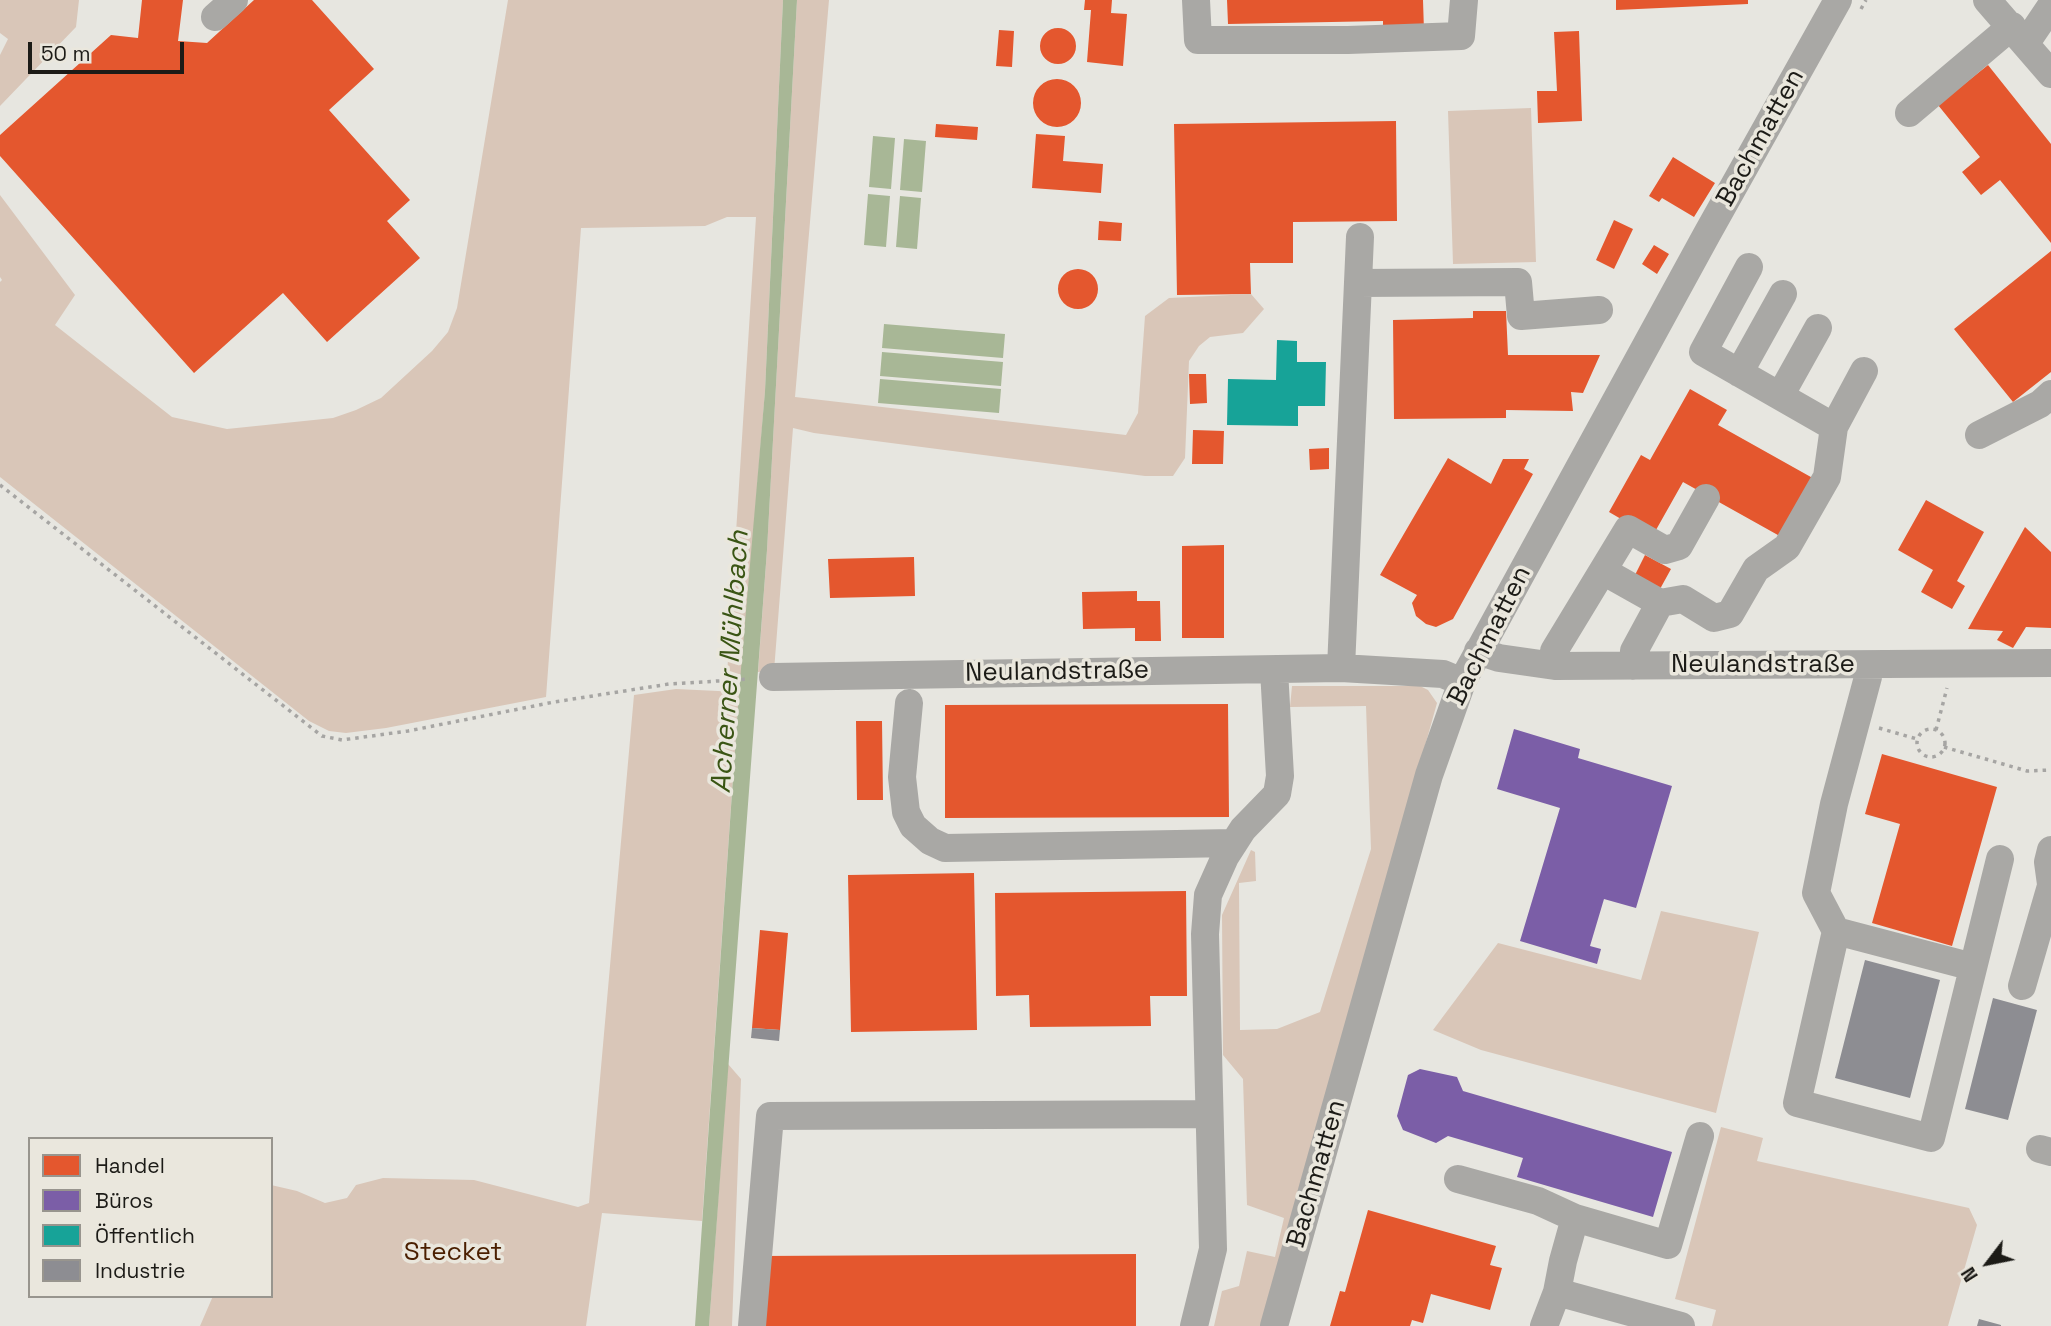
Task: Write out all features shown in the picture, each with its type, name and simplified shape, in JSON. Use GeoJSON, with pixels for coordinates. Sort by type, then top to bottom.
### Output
{"type":"FeatureCollection","features":[{"type":"Feature","properties":{"kind":"street"},"geometry":{"type":"LineString","coordinates":[[1196,0],[1198,40],[1348,40],[1461,36],[1464,0]]}},
{"type":"Feature","properties":{"kind":"street","name":"Bachmatten"},"geometry":{"type":"LineString","coordinates":[[1274,1326],[1429,775],[1462,682],[1838,0]]}},
{"type":"Feature","properties":{"kind":"street"},"geometry":{"type":"LineString","coordinates":[[1987,0],[2051,74]]}},
{"type":"Feature","properties":{"kind":"street"},"geometry":{"type":"LineString","coordinates":[[1909,113],[2019,35],[2051,6]]}},
{"type":"Feature","properties":{"kind":"street"},"geometry":{"type":"LineString","coordinates":[[1341,668],[1360,237]]}},
{"type":"Feature","properties":{"kind":"street"},"geometry":{"type":"LineString","coordinates":[[1749,267],[1703,352],[1834,427]]}},
{"type":"Feature","properties":{"kind":"street"},"geometry":{"type":"LineString","coordinates":[[1358,283],[1518,282],[1521,316],[1599,310]]}},
{"type":"Feature","properties":{"kind":"street"},"geometry":{"type":"LineString","coordinates":[[1739,373],[1783,294]]}},
{"type":"Feature","properties":{"kind":"street"},"geometry":{"type":"LineString","coordinates":[[1780,396],[1818,328]]}},
{"type":"Feature","properties":{"kind":"street"},"geometry":{"type":"LineString","coordinates":[[1603,571],[1660,603],[1683,599],[1714,618],[1730,614],[1756,569],[1787,547],[1827,477],[1834,427],[1864,371]]}},
{"type":"Feature","properties":{"kind":"street"},"geometry":{"type":"LineString","coordinates":[[1979,435],[2040,404],[2051,394]]}},
{"type":"Feature","properties":{"kind":"street"},"geometry":{"type":"LineString","coordinates":[[1555,666],[1554,651],[1628,529],[1665,550],[1679,545],[1706,498]]}},
{"type":"Feature","properties":{"kind":"street"},"geometry":{"type":"LineString","coordinates":[[1633,666],[1634,651],[1660,603]]}},
{"type":"Feature","properties":{"kind":"street","name":"Neulandstraße"},"geometry":{"type":"LineString","coordinates":[[1478,651],[1499,659],[1555,666],[2051,663]]}},
{"type":"Feature","properties":{"kind":"street"},"geometry":{"type":"LineString","coordinates":[[1867,664],[1868,677],[1834,804],[1815,893],[1836,930],[1797,1103],[1931,1138],[2000,859]]}},
{"type":"Feature","properties":{"kind":"street","name":"Neulandstraße"},"geometry":{"type":"LineString","coordinates":[[773,677],[1341,668],[1443,674],[1462,682]]}},
{"type":"Feature","properties":{"kind":"street"},"geometry":{"type":"LineString","coordinates":[[1194,1326],[1213,1249],[1205,934],[1208,895],[1225,856],[1243,829],[1277,794],[1280,776],[1274,670]]}},
{"type":"Feature","properties":{"kind":"street"},"geometry":{"type":"LineString","coordinates":[[909,703],[902,777],[906,813],[913,827],[930,841],[945,848],[1234,843]]}},
{"type":"Feature","properties":{"kind":"street"},"geometry":{"type":"LineString","coordinates":[[2022,986],[2051,885],[2048,862],[2051,850]]}},
{"type":"Feature","properties":{"kind":"street"},"geometry":{"type":"LineString","coordinates":[[1836,930],[1973,967]]}},
{"type":"Feature","properties":{"kind":"street"},"geometry":{"type":"LineString","coordinates":[[752,1326],[770,1116],[1209,1114]]}},
{"type":"Feature","properties":{"kind":"street"},"geometry":{"type":"LineString","coordinates":[[1458,1179],[1538,1202],[1575,1219],[1668,1245],[1700,1136]]}},
{"type":"Feature","properties":{"kind":"street"},"geometry":{"type":"LineString","coordinates":[[1544,1326],[1557,1293],[1575,1219]]}},
{"type":"Feature","properties":{"kind":"street"},"geometry":{"type":"LineString","coordinates":[[1557,1293],[1681,1326]]}},
{"type":"Feature","properties":{"kind":"path"},"geometry":{"type":"LineString","coordinates":[[0,485],[322,736],[342,740],[408,731],[554,702],[669,684],[722,681]]}},
{"type":"Feature","properties":{"kind":"path"},"geometry":{"type":"LineString","coordinates":[[1936,730],[1950,677]]}},
{"type":"Feature","properties":{"kind":"path"},"geometry":{"type":"LineString","coordinates":[[1856,722],[1917,739]]}},
{"type":"Feature","properties":{"kind":"path"},"geometry":{"type":"LineString","coordinates":[[1929,728],[1936,730],[1941,731],[1946,741],[1942,752],[1932,758],[1921,754],[1916,744],[1919,733],[1929,728]]}},
{"type":"Feature","properties":{"kind":"path"},"geometry":{"type":"LineString","coordinates":[[1944,747],[2027,771],[2051,770]]}},
{"type":"Feature","properties":{"kind":"green space"},"geometry":{"type":"Polygon","coordinates":[[[0,0],[79,0],[76,27],[0,106],[0,55],[8,39],[0,33],[0,0]]]}},
{"type":"Feature","properties":{"kind":"green space"},"geometry":{"type":"Polygon","coordinates":[[[508,0],[783,0],[765,391],[742,674],[727,675],[756,217],[727,217],[705,226],[581,228],[546,697],[386,728],[346,733],[329,731],[309,721],[0,477],[0,195],[75,295],[55,325],[172,417],[227,429],[333,418],[356,410],[381,398],[432,351],[448,332],[457,308],[508,0]]]}},
{"type":"Feature","properties":{"kind":"green space"},"geometry":{"type":"Polygon","coordinates":[[[797,0],[829,0],[795,397],[1126,435],[1138,413],[1145,316],[1169,298],[1251,294],[1264,309],[1243,333],[1210,337],[1199,346],[1189,361],[1185,458],[1173,476],[1145,476],[814,433],[793,428],[774,671],[758,672],[767,550],[797,0]]]}},
{"type":"Feature","properties":{"kind":"green space"},"geometry":{"type":"Polygon","coordinates":[[[1531,108],[1536,262],[1453,264],[1448,111],[1531,108]]]}},
{"type":"Feature","properties":{"kind":"green space"},"geometry":{"type":"Polygon","coordinates":[[[1292,686],[1420,686],[1428,690],[1437,703],[1263,1326],[1214,1326],[1222,1291],[1239,1286],[1247,1251],[1275,1257],[1284,1218],[1247,1205],[1243,1079],[1223,1055],[1222,915],[1251,850],[1255,852],[1256,881],[1239,883],[1240,1030],[1277,1029],[1320,1012],[1371,849],[1366,706],[1290,707],[1292,686]]]}},
{"type":"Feature","properties":{"kind":"green space","name":"Stecket"},"geometry":{"type":"Polygon","coordinates":[[[676,689],[739,692],[702,1221],[602,1213],[586,1326],[200,1326],[212,1298],[273,1298],[273,1185],[297,1191],[325,1203],[347,1198],[356,1185],[383,1178],[474,1180],[578,1207],[589,1203],[634,695],[676,689]]]}},
{"type":"Feature","properties":{"kind":"green space"},"geometry":{"type":"Polygon","coordinates":[[[1661,911],[1759,932],[1716,1113],[1481,1050],[1433,1030],[1498,943],[1641,980],[1661,911]]]}},
{"type":"Feature","properties":{"kind":"green space"},"geometry":{"type":"Polygon","coordinates":[[[728,1064],[741,1079],[732,1326],[709,1326],[728,1064]]]}},
{"type":"Feature","properties":{"kind":"green space"},"geometry":{"type":"Polygon","coordinates":[[[1721,1127],[1763,1138],[1757,1161],[1969,1208],[1977,1225],[1948,1326],[1712,1326],[1716,1310],[1675,1299],[1721,1127]]]}},
{"type":"Feature","properties":{"kind":"shaded area"},"geometry":{"type":"Polygon","coordinates":[[[783,0],[797,0],[767,550],[709,1326],[695,1326],[739,692],[765,391],[783,0]]]}},
{"type":"Feature","properties":{"kind":"shaded area"},"geometry":{"type":"Polygon","coordinates":[[[873,136],[895,138],[891,189],[869,187],[873,136]]]}},
{"type":"Feature","properties":{"kind":"shaded area"},"geometry":{"type":"Polygon","coordinates":[[[904,139],[926,141],[922,192],[900,190],[904,139]]]}},
{"type":"Feature","properties":{"kind":"shaded area"},"geometry":{"type":"Polygon","coordinates":[[[868,194],[890,196],[886,247],[864,245],[868,194]]]}},
{"type":"Feature","properties":{"kind":"shaded area"},"geometry":{"type":"Polygon","coordinates":[[[900,196],[921,198],[917,249],[896,247],[900,196]]]}},
{"type":"Feature","properties":{"kind":"shaded area"},"geometry":{"type":"Polygon","coordinates":[[[884,324],[1005,334],[1003,358],[882,348],[884,324]]]}},
{"type":"Feature","properties":{"kind":"shaded area"},"geometry":{"type":"Polygon","coordinates":[[[882,352],[1003,362],[1001,386],[880,376],[882,352]]]}},
{"type":"Feature","properties":{"kind":"shaded area"},"geometry":{"type":"Polygon","coordinates":[[[880,379],[1001,389],[999,413],[878,403],[880,379]]]}},
{"type":"Feature","properties":{"kind":"building: Handel"},"geometry":{"type":"Polygon","coordinates":[[[142,0],[183,0],[178,41],[207,43],[254,0],[312,0],[374,69],[329,110],[410,200],[387,221],[420,258],[327,342],[283,293],[194,373],[0,156],[0,135],[111,35],[138,38],[142,0]]]}},
{"type":"Feature","properties":{"kind":"building: Handel"},"geometry":{"type":"Polygon","coordinates":[[[1085,0],[1112,0],[1111,13],[1127,14],[1123,66],[1087,62],[1091,10],[1084,10],[1085,0]]]}},
{"type":"Feature","properties":{"kind":"building: Handel"},"geometry":{"type":"Polygon","coordinates":[[[1227,0],[1423,0],[1424,31],[1383,31],[1383,21],[1228,24],[1227,0]]]}},
{"type":"Feature","properties":{"kind":"building: Handel"},"geometry":{"type":"Polygon","coordinates":[[[1616,0],[1748,0],[1748,4],[1616,10],[1616,0]]]}},
{"type":"Feature","properties":{"kind":"building: Handel"},"geometry":{"type":"Polygon","coordinates":[[[1058,28],[1071,33],[1076,46],[1071,59],[1058,64],[1045,59],[1040,46],[1045,33],[1058,28]]]}},
{"type":"Feature","properties":{"kind":"building: Handel"},"geometry":{"type":"Polygon","coordinates":[[[999,30],[1014,31],[1012,67],[996,66],[999,30]]]}},
{"type":"Feature","properties":{"kind":"building: Handel"},"geometry":{"type":"Polygon","coordinates":[[[1579,31],[1582,121],[1538,123],[1537,91],[1557,91],[1554,32],[1579,31]]]}},
{"type":"Feature","properties":{"kind":"building: Handel"},"geometry":{"type":"Polygon","coordinates":[[[1988,65],[2051,144],[2051,243],[2000,180],[1981,195],[1962,172],[1980,157],[1938,105],[1988,65]]]}},
{"type":"Feature","properties":{"kind":"building: Handel"},"geometry":{"type":"Polygon","coordinates":[[[1057,79],[1074,86],[1081,103],[1074,120],[1057,127],[1040,120],[1033,103],[1040,86],[1057,79]]]}},
{"type":"Feature","properties":{"kind":"building: Handel"},"geometry":{"type":"Polygon","coordinates":[[[1396,121],[1397,221],[1293,222],[1293,263],[1250,263],[1251,294],[1177,295],[1174,124],[1396,121]]]}},
{"type":"Feature","properties":{"kind":"building: Handel"},"geometry":{"type":"Polygon","coordinates":[[[936,124],[978,127],[977,140],[935,137],[936,124]]]}},
{"type":"Feature","properties":{"kind":"building: Handel"},"geometry":{"type":"Polygon","coordinates":[[[1036,134],[1065,136],[1063,161],[1103,164],[1101,193],[1032,188],[1036,134]]]}},
{"type":"Feature","properties":{"kind":"building: Handel"},"geometry":{"type":"Polygon","coordinates":[[[1673,157],[1715,183],[1694,217],[1662,198],[1659,202],[1649,196],[1673,157]]]}},
{"type":"Feature","properties":{"kind":"building: Handel"},"geometry":{"type":"Polygon","coordinates":[[[1614,220],[1633,229],[1614,269],[1596,260],[1614,220]]]}},
{"type":"Feature","properties":{"kind":"building: Handel"},"geometry":{"type":"Polygon","coordinates":[[[1099,221],[1122,223],[1121,241],[1098,240],[1099,221]]]}},
{"type":"Feature","properties":{"kind":"building: Handel"},"geometry":{"type":"Polygon","coordinates":[[[1654,245],[1669,254],[1657,274],[1642,264],[1654,245]]]}},
{"type":"Feature","properties":{"kind":"building: Handel"},"geometry":{"type":"Polygon","coordinates":[[[2051,251],[2051,372],[2013,402],[1954,329],[2051,251]]]}},
{"type":"Feature","properties":{"kind":"building: Handel"},"geometry":{"type":"Polygon","coordinates":[[[1078,269],[1092,275],[1098,289],[1092,303],[1078,309],[1064,303],[1058,289],[1064,275],[1078,269]]]}},
{"type":"Feature","properties":{"kind":"building: Handel"},"geometry":{"type":"Polygon","coordinates":[[[1473,311],[1506,311],[1508,355],[1600,355],[1583,393],[1571,392],[1573,411],[1506,410],[1506,418],[1394,419],[1393,320],[1473,318],[1473,311]]]}},
{"type":"Feature","properties":{"kind":"building: Handel"},"geometry":{"type":"Polygon","coordinates":[[[1189,374],[1206,374],[1207,403],[1190,404],[1189,374]]]}},
{"type":"Feature","properties":{"kind":"building: Handel"},"geometry":{"type":"Polygon","coordinates":[[[1690,389],[1727,410],[1718,425],[1818,481],[1785,539],[1683,482],[1652,537],[1609,512],[1641,455],[1650,460],[1690,389]]]}},
{"type":"Feature","properties":{"kind":"building: Handel"},"geometry":{"type":"Polygon","coordinates":[[[1193,430],[1224,431],[1223,464],[1192,464],[1193,430]]]}},
{"type":"Feature","properties":{"kind":"building: Handel"},"geometry":{"type":"Polygon","coordinates":[[[1329,448],[1329,469],[1310,470],[1309,449],[1329,448]]]}},
{"type":"Feature","properties":{"kind":"building: Handel"},"geometry":{"type":"Polygon","coordinates":[[[1448,458],[1491,484],[1503,459],[1529,459],[1524,469],[1533,474],[1453,619],[1436,627],[1426,624],[1416,616],[1412,603],[1417,595],[1380,575],[1448,458]]]}},
{"type":"Feature","properties":{"kind":"building: Handel"},"geometry":{"type":"Polygon","coordinates":[[[1926,500],[1984,532],[1957,581],[1965,586],[1952,609],[1921,592],[1933,570],[1898,550],[1926,500]]]}},
{"type":"Feature","properties":{"kind":"building: Handel"},"geometry":{"type":"Polygon","coordinates":[[[2025,527],[2051,552],[2051,628],[2026,627],[2013,648],[1997,640],[2003,631],[1968,629],[2025,527]]]}},
{"type":"Feature","properties":{"kind":"building: Handel"},"geometry":{"type":"Polygon","coordinates":[[[1224,545],[1224,638],[1182,638],[1182,546],[1224,545]]]}},
{"type":"Feature","properties":{"kind":"building: Handel"},"geometry":{"type":"Polygon","coordinates":[[[1645,555],[1671,569],[1660,589],[1635,575],[1645,555]]]}},
{"type":"Feature","properties":{"kind":"building: Handel"},"geometry":{"type":"Polygon","coordinates":[[[914,557],[915,596],[830,598],[828,559],[914,557]]]}},
{"type":"Feature","properties":{"kind":"building: Handel"},"geometry":{"type":"Polygon","coordinates":[[[1137,591],[1137,601],[1160,601],[1161,641],[1135,641],[1135,628],[1083,629],[1082,592],[1137,591]]]}},
{"type":"Feature","properties":{"kind":"building: Handel"},"geometry":{"type":"Polygon","coordinates":[[[1228,704],[1229,817],[945,818],[945,705],[1228,704]]]}},
{"type":"Feature","properties":{"kind":"building: Handel"},"geometry":{"type":"Polygon","coordinates":[[[856,721],[882,721],[883,800],[857,800],[856,721]]]}},
{"type":"Feature","properties":{"kind":"building: Handel"},"geometry":{"type":"Polygon","coordinates":[[[1882,754],[1997,787],[1952,946],[1872,923],[1900,824],[1865,814],[1882,754]]]}},
{"type":"Feature","properties":{"kind":"building: Handel"},"geometry":{"type":"Polygon","coordinates":[[[974,873],[977,1030],[851,1032],[848,875],[974,873]]]}},
{"type":"Feature","properties":{"kind":"building: Handel"},"geometry":{"type":"Polygon","coordinates":[[[1186,891],[1187,996],[1150,996],[1151,1026],[1030,1027],[1029,995],[996,996],[995,893],[1186,891]]]}},
{"type":"Feature","properties":{"kind":"building: Handel"},"geometry":{"type":"Polygon","coordinates":[[[760,930],[788,933],[780,1030],[752,1028],[760,930]]]}},
{"type":"Feature","properties":{"kind":"building: Handel"},"geometry":{"type":"Polygon","coordinates":[[[1368,1210],[1496,1246],[1490,1265],[1502,1268],[1490,1310],[1431,1294],[1423,1323],[1412,1320],[1410,1326],[1330,1326],[1340,1291],[1345,1292],[1368,1210]]]}},
{"type":"Feature","properties":{"kind":"building: Handel"},"geometry":{"type":"Polygon","coordinates":[[[1136,1254],[1136,1326],[761,1326],[760,1256],[1136,1254]]]}},
{"type":"Feature","properties":{"kind":"building: Büros"},"geometry":{"type":"Polygon","coordinates":[[[1514,729],[1580,749],[1578,758],[1672,786],[1636,908],[1604,899],[1590,946],[1601,949],[1597,964],[1520,941],[1560,808],[1497,789],[1514,729]]]}},
{"type":"Feature","properties":{"kind":"building: Büros"},"geometry":{"type":"Polygon","coordinates":[[[1420,1069],[1457,1077],[1463,1091],[1672,1152],[1653,1217],[1517,1177],[1523,1158],[1448,1136],[1436,1143],[1403,1130],[1397,1116],[1408,1075],[1420,1069]]]}},
{"type":"Feature","properties":{"kind":"building: Öffentlich"},"geometry":{"type":"Polygon","coordinates":[[[1277,340],[1297,341],[1297,362],[1326,362],[1325,406],[1298,406],[1298,426],[1227,425],[1228,379],[1276,380],[1277,340]]]}},
{"type":"Feature","properties":{"kind":"building: Industrie"},"geometry":{"type":"Polygon","coordinates":[[[1865,960],[1940,980],[1910,1098],[1835,1078],[1865,960]]]}},
{"type":"Feature","properties":{"kind":"building: Industrie"},"geometry":{"type":"Polygon","coordinates":[[[1993,998],[2037,1010],[2008,1120],[1965,1109],[1993,998]]]}},
{"type":"Feature","properties":{"kind":"building: Industrie"},"geometry":{"type":"Polygon","coordinates":[[[752,1028],[780,1030],[779,1041],[751,1038],[752,1028]]]}},
{"type":"Feature","properties":{"kind":"building: Industrie"},"geometry":{"type":"Polygon","coordinates":[[[1979,1319],[2001,1325],[2001,1326],[1977,1326],[1979,1319]]]}},
{"type":"Feature","properties":{"kind":"water label","name":"Acherner Mühlbach"},"geometry":{"type":"Point","coordinates":[731,662]}}]}
